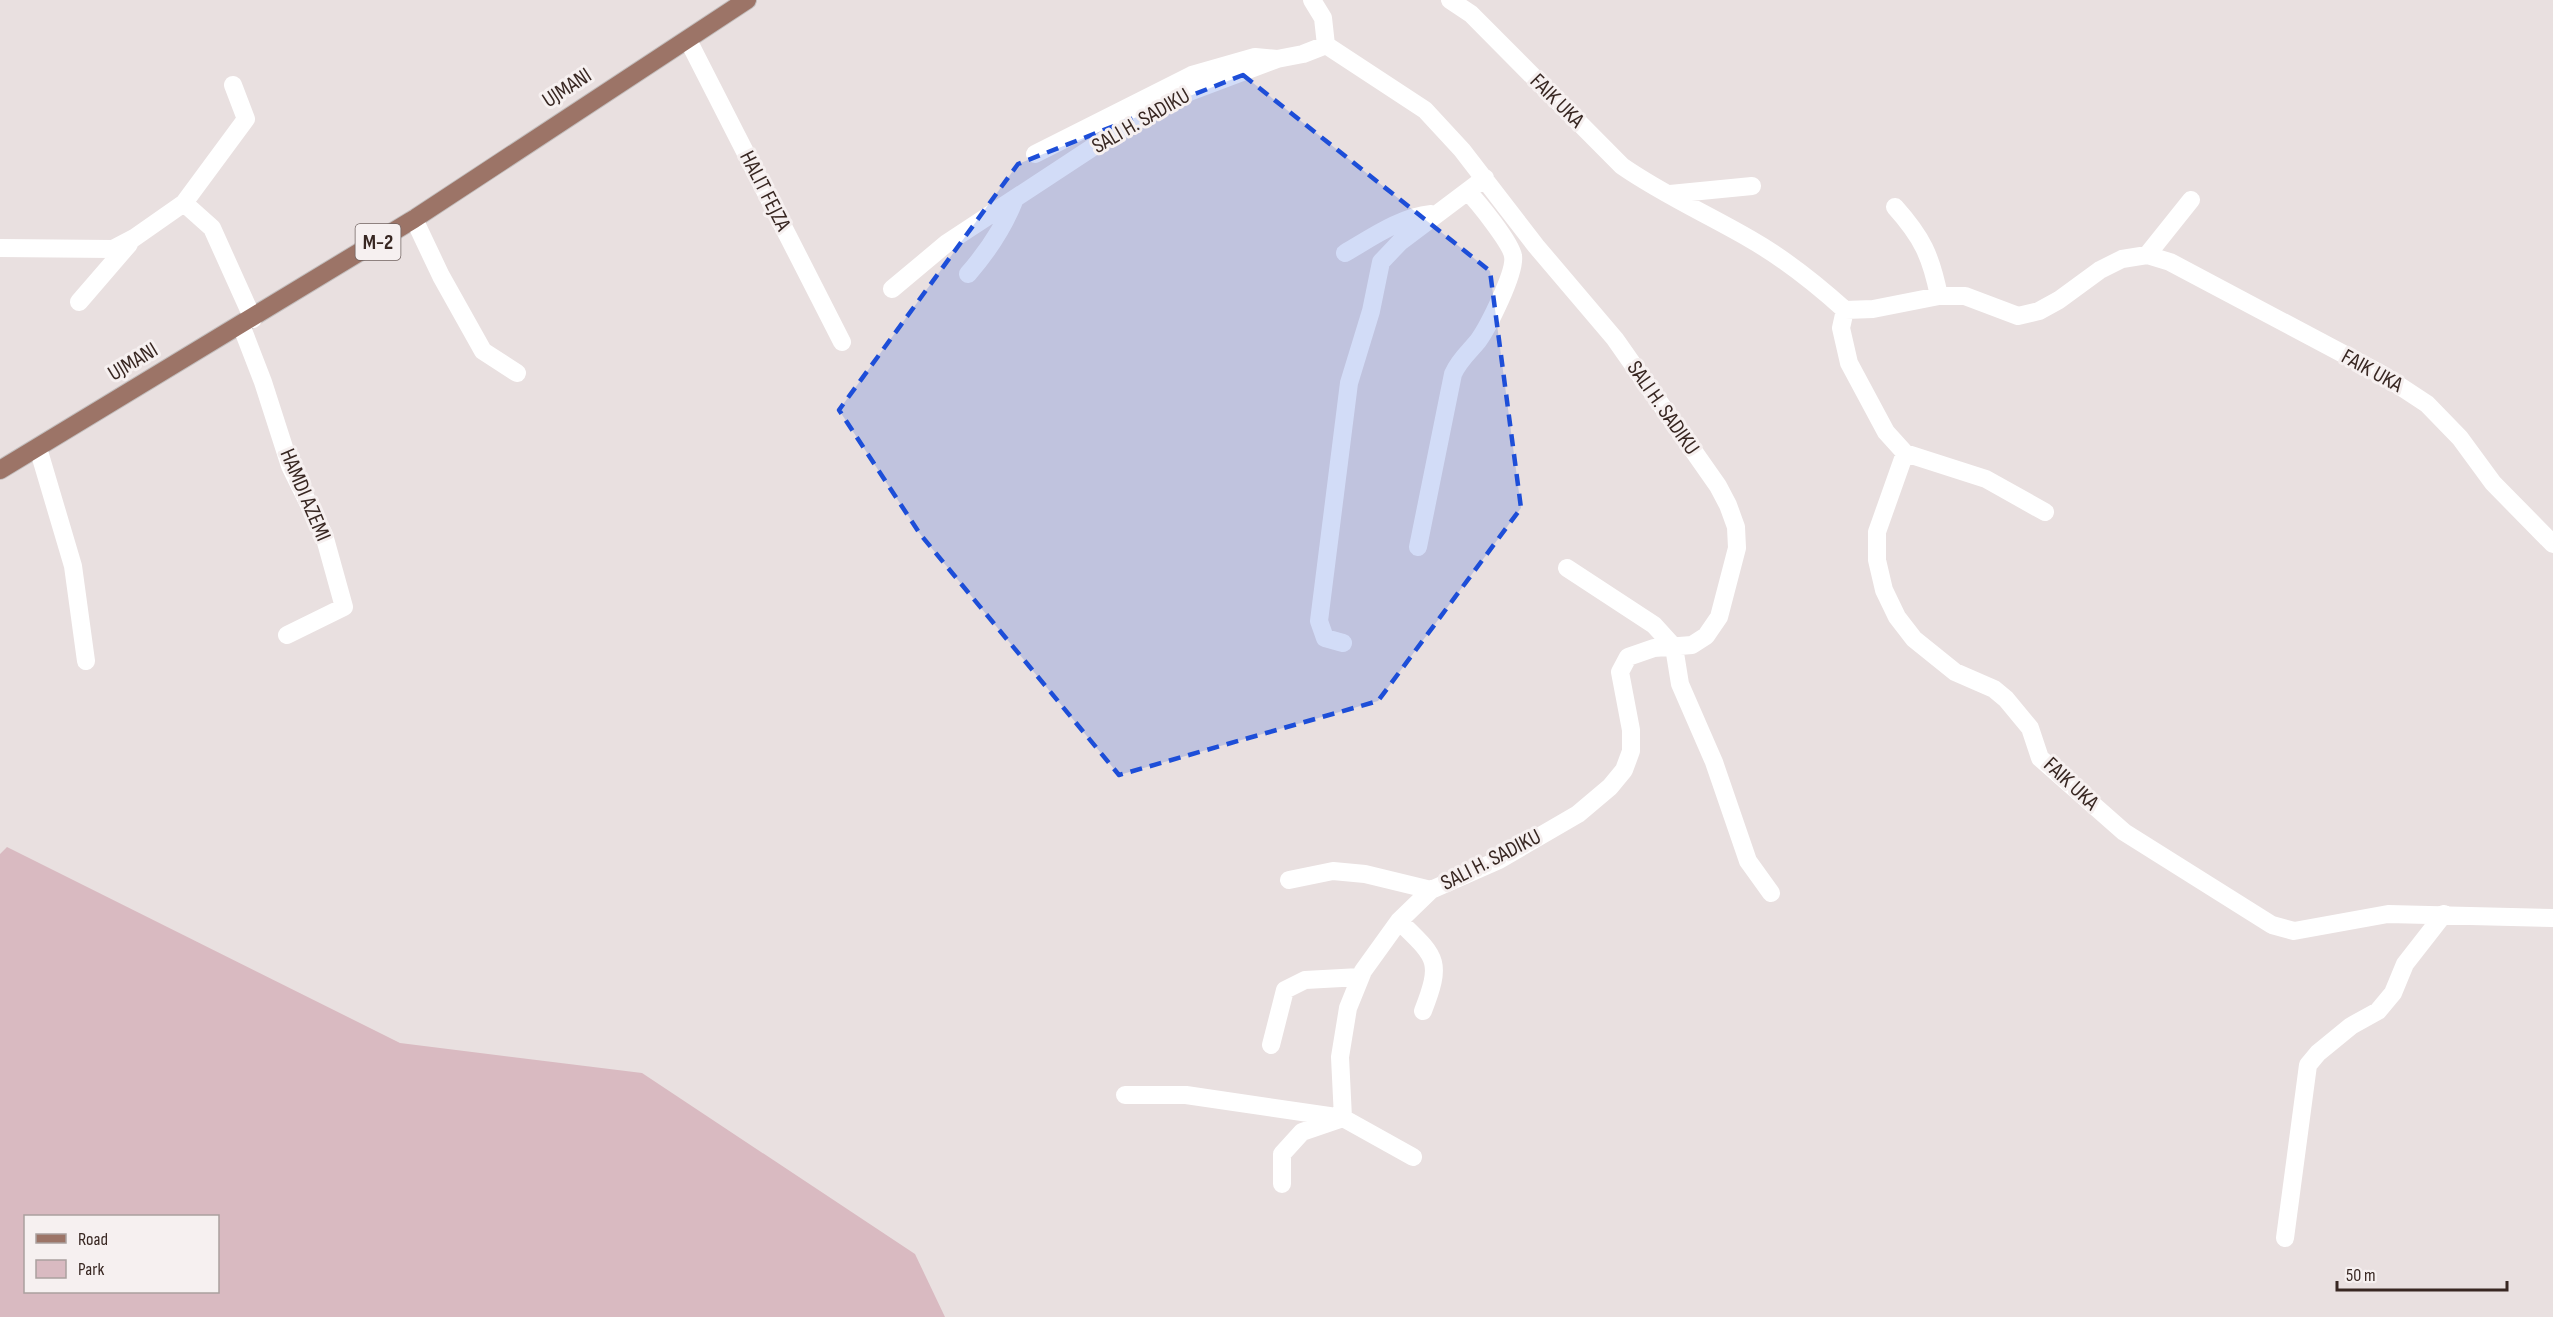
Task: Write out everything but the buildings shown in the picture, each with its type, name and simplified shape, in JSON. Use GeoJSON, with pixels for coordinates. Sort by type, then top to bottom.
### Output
{"type":"FeatureCollection","features":[{"type":"Feature","properties":{"kind":"main road","name":"UJMANI"},"geometry":{"type":"LineString","coordinates":[[0,470],[414,219],[586,103],[688,40],[747,0]]}},
{"type":"Feature","properties":{"kind":"street"},"geometry":{"type":"LineString","coordinates":[[1312,0],[1323,18],[1326,45]]}},
{"type":"Feature","properties":{"kind":"street","name":"FAIK UKA"},"geometry":{"type":"LineString","coordinates":[[1450,0],[1472,14],[1622,166],[1780,258],[1808,277],[1845,310]]}},
{"type":"Feature","properties":{"kind":"street","name":"HALIT FEJZA"},"geometry":{"type":"LineString","coordinates":[[688,40],[842,342]]}},
{"type":"Feature","properties":{"kind":"street","name":"SALI H. SADIKU"},"geometry":{"type":"LineString","coordinates":[[892,289],[947,243],[1014,201],[1100,142],[1189,92],[1277,59],[1303,54],[1326,45],[1425,110],[1485,178],[1498,199],[1615,339],[1718,486],[1736,527],[1737,548],[1719,617],[1706,636],[1692,645],[1654,648],[1628,657],[1620,672],[1630,730],[1631,751],[1624,770],[1610,788],[1578,814],[1499,860],[1431,890],[1399,921],[1360,977],[1348,1008],[1340,1057],[1343,1118]]}},
{"type":"Feature","properties":{"kind":"street","name":"SALI H. SADIKU"},"geometry":{"type":"LineString","coordinates":[[1035,154],[1192,75],[1255,57],[1277,59]]}},
{"type":"Feature","properties":{"kind":"street"},"geometry":{"type":"LineString","coordinates":[[0,248],[113,249],[134,238],[184,203],[246,120],[233,86]]}},
{"type":"Feature","properties":{"kind":"street"},"geometry":{"type":"LineString","coordinates":[[1343,643],[1325,638],[1319,621],[1349,383],[1371,311],[1381,262],[1388,252],[1485,178]]}},
{"type":"Feature","properties":{"kind":"street"},"geometry":{"type":"LineString","coordinates":[[1670,194],[1752,186]]}},
{"type":"Feature","properties":{"kind":"street"},"geometry":{"type":"LineString","coordinates":[[1418,547],[1453,374],[1459,361],[1480,339],[1509,282],[1513,268],[1513,254],[1482,207],[1468,192]]}},
{"type":"Feature","properties":{"kind":"street"},"geometry":{"type":"LineString","coordinates":[[2045,512],[1986,479],[1905,453],[1886,432],[1849,363],[1841,328],[1845,310],[1873,309],[1939,296],[1965,296],[2018,316],[2039,311],[2059,300],[2100,270],[2122,259],[2147,255],[2191,200]]}},
{"type":"Feature","properties":{"kind":"street"},"geometry":{"type":"LineString","coordinates":[[968,274],[988,252],[1005,225],[1014,201]]}},
{"type":"Feature","properties":{"kind":"street"},"geometry":{"type":"LineString","coordinates":[[184,203],[212,228],[247,322]]}},
{"type":"Feature","properties":{"kind":"street"},"geometry":{"type":"LineString","coordinates":[[1895,207],[1917,231],[1932,261],[1939,296]]}},
{"type":"Feature","properties":{"kind":"street"},"geometry":{"type":"LineString","coordinates":[[1345,253],[1385,230],[1419,215],[1436,214]]}},
{"type":"Feature","properties":{"kind":"street"},"geometry":{"type":"LineString","coordinates":[[414,219],[441,276],[483,351],[517,373]]}},
{"type":"Feature","properties":{"kind":"street"},"geometry":{"type":"LineString","coordinates":[[79,302],[134,238]]}},
{"type":"Feature","properties":{"kind":"street","name":"FAIK UKA"},"geometry":{"type":"LineString","coordinates":[[2147,255],[2170,262],[2383,375],[2420,399],[2444,420],[2493,483],[2553,544]]}},
{"type":"Feature","properties":{"kind":"street","name":"HAMDI AZEMI"},"geometry":{"type":"LineString","coordinates":[[247,322],[263,382],[290,466],[324,535],[344,607],[287,635]]}},
{"type":"Feature","properties":{"kind":"street"},"geometry":{"type":"LineString","coordinates":[[38,448],[73,566],[86,661]]}},
{"type":"Feature","properties":{"kind":"street","name":"FAIK UKA"},"geometry":{"type":"LineString","coordinates":[[1905,453],[1877,532],[1877,560],[1884,590],[1897,617],[1914,639],[1935,658],[2006,699],[2030,728],[2040,758],[2124,832],[2272,925],[2294,931],[2388,914],[2553,918]]}},
{"type":"Feature","properties":{"kind":"street"},"geometry":{"type":"LineString","coordinates":[[1567,568],[1654,625],[1674,647],[1680,684],[1710,752],[1748,861],[1771,893]]}},
{"type":"Feature","properties":{"kind":"street"},"geometry":{"type":"LineString","coordinates":[[1289,880],[1333,872],[1365,874],[1431,890]]}},
{"type":"Feature","properties":{"kind":"street"},"geometry":{"type":"LineString","coordinates":[[2285,1238],[2308,1065],[2318,1053],[2351,1026],[2378,1011],[2393,993],[2405,964],[2444,914]]}},
{"type":"Feature","properties":{"kind":"street"},"geometry":{"type":"LineString","coordinates":[[1399,921],[1432,953],[1434,982],[1424,1011]]}},
{"type":"Feature","properties":{"kind":"street"},"geometry":{"type":"LineString","coordinates":[[1271,1045],[1285,990],[1305,980],[1360,977]]}},
{"type":"Feature","properties":{"kind":"street"},"geometry":{"type":"LineString","coordinates":[[1125,1095],[1186,1095],[1343,1118],[1413,1158]]}},
{"type":"Feature","properties":{"kind":"street"},"geometry":{"type":"LineString","coordinates":[[1282,1184],[1282,1154],[1302,1132],[1343,1118]]}},
{"type":"Feature","properties":{"kind":"highlighted area"},"geometry":{"type":"Polygon","coordinates":[[[1243,75],[1490,271],[1521,508],[1378,701],[1119,775],[920,534],[839,410],[1018,164],[1243,75]]]}},
{"type":"Feature","properties":{"kind":"green space"},"geometry":{"type":"Polygon","coordinates":[[[7,847],[400,1043],[642,1073],[915,1254],[945,1317],[0,1317],[0,854],[7,847]]]}}]}
